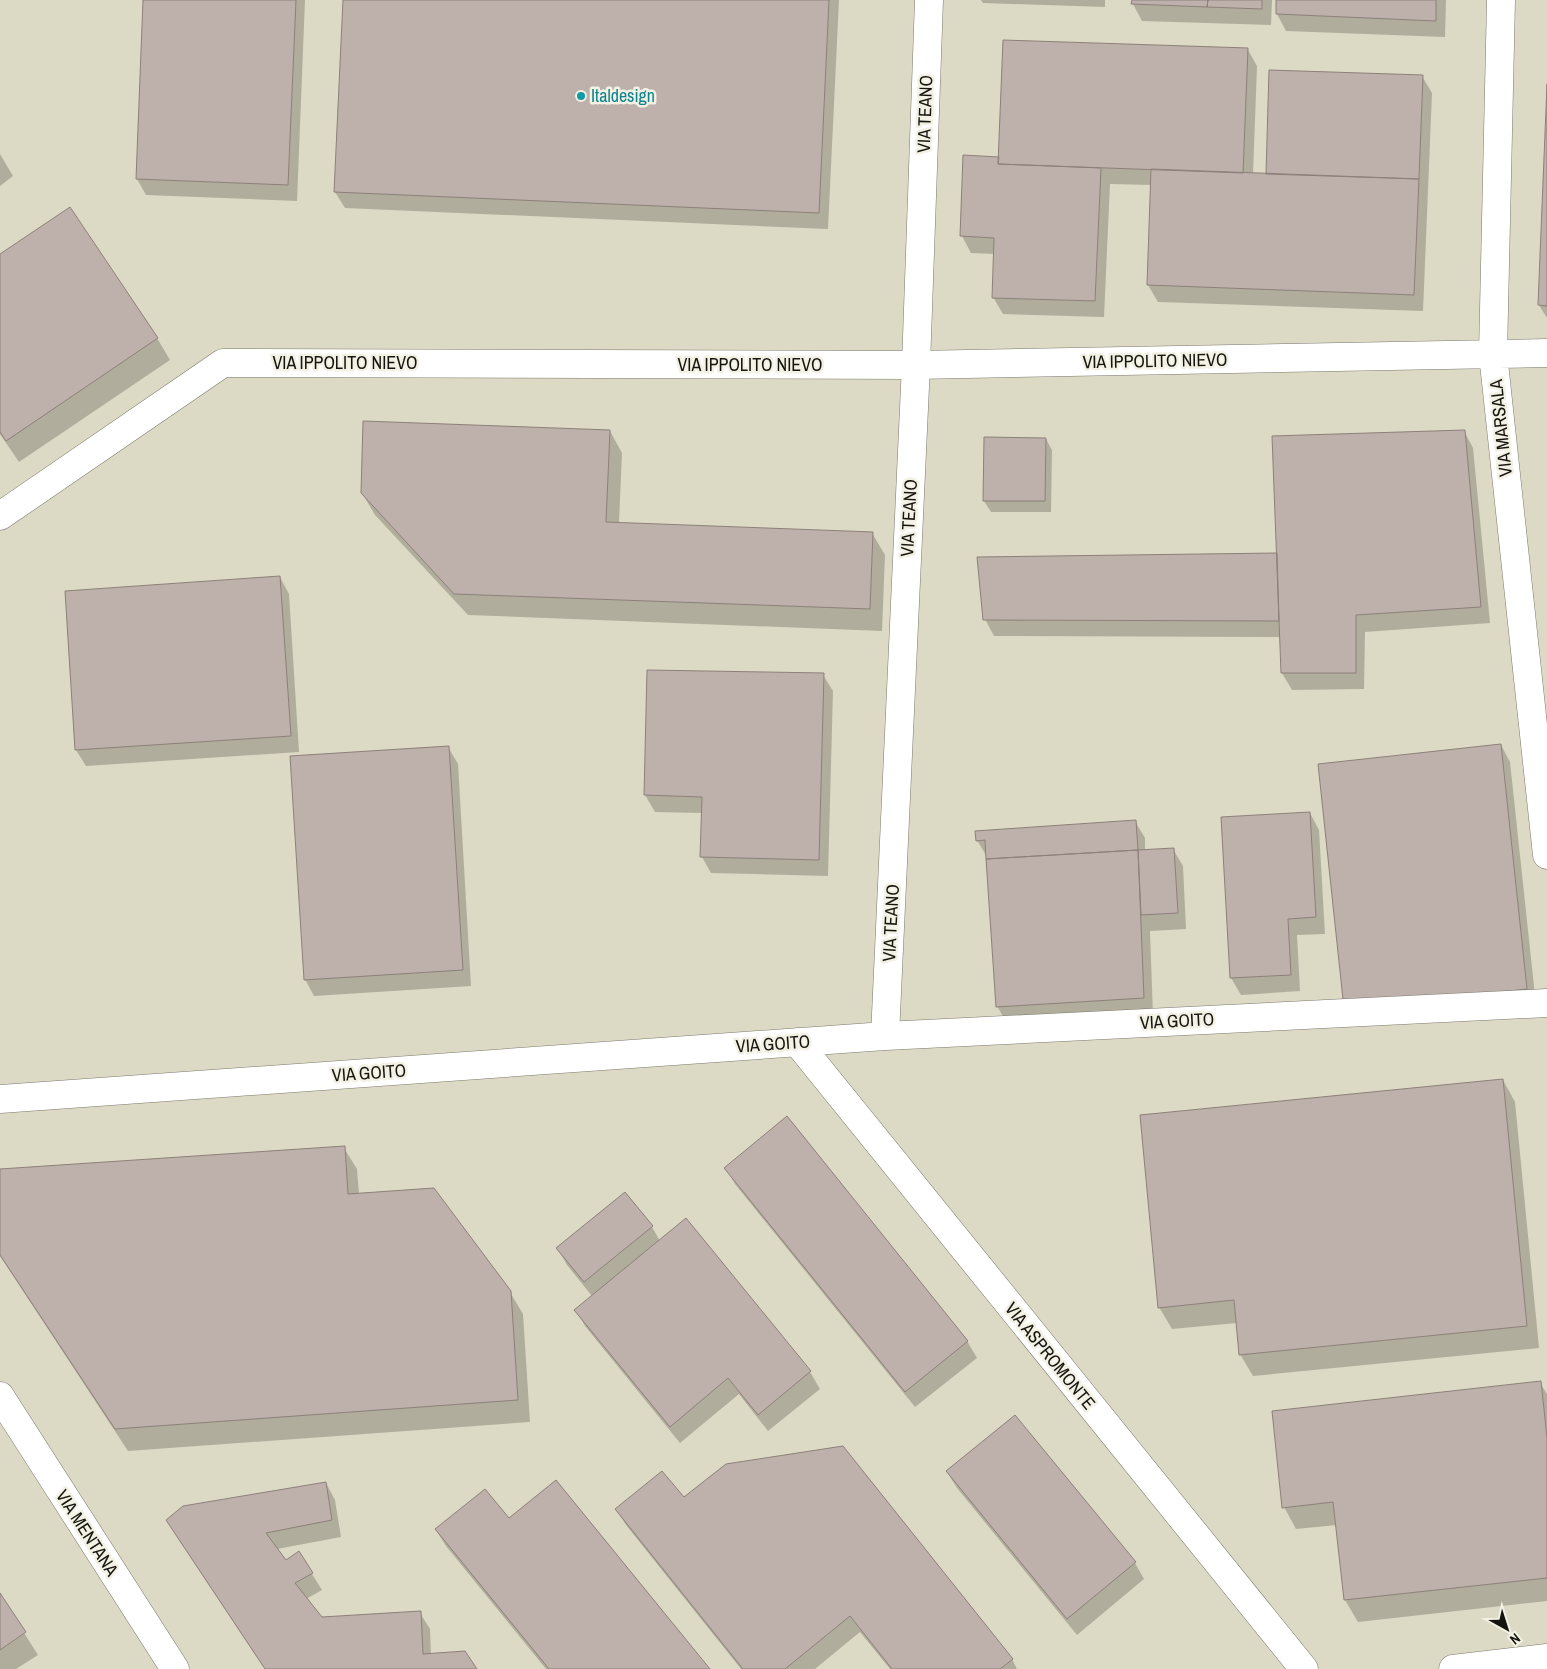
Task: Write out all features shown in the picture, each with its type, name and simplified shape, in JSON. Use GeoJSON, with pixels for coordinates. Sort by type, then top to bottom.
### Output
{"type":"FeatureCollection","features":[{"type":"Feature","properties":{"kind":"street","name":"VIA TEANO"},"geometry":{"type":"LineString","coordinates":[[885,1036],[916,365],[929,0]]}},
{"type":"Feature","properties":{"kind":"street","name":"VIA MARSALA"},"geometry":{"type":"LineString","coordinates":[[1501,0],[1492,354],[1547,855]]}},
{"type":"Feature","properties":{"kind":"street","name":"VIA IPPOLITO NIEVO"},"geometry":{"type":"LineString","coordinates":[[0,516],[223,363],[916,365],[1547,353]]}},
{"type":"Feature","properties":{"kind":"street","name":"VIA GOITO"},"geometry":{"type":"LineString","coordinates":[[0,1099],[885,1036],[1547,1003]]}},
{"type":"Feature","properties":{"kind":"street","name":"VIA ASPROMONTE"},"geometry":{"type":"LineString","coordinates":[[796,1042],[1304,1669]]}},
{"type":"Feature","properties":{"kind":"street","name":"VIA MENTANA"},"geometry":{"type":"LineString","coordinates":[[0,1396],[175,1669]]}},
{"type":"Feature","properties":{"kind":"street"},"geometry":{"type":"LineString","coordinates":[[1453,1669],[1547,1658]]}},
{"type":"Feature","properties":{"kind":"shaded area"},"geometry":{"type":"Polygon","coordinates":[[[0,0],[1547,0],[1547,1669],[0,1669],[0,0]]]}},
{"type":"Feature","properties":{"kind":"building"},"geometry":{"type":"Polygon","coordinates":[[[143,0],[296,0],[288,185],[136,179],[143,0]]]}},
{"type":"Feature","properties":{"kind":"building","name":"Italdesign"},"geometry":{"type":"Polygon","coordinates":[[[343,0],[829,0],[819,213],[334,192],[343,0]]]}},
{"type":"Feature","properties":{"kind":"building"},"geometry":{"type":"Polygon","coordinates":[[[1132,0],[1208,0],[1207,7],[1131,4],[1132,0]]]}},
{"type":"Feature","properties":{"kind":"building"},"geometry":{"type":"Polygon","coordinates":[[[1208,0],[1262,0],[1262,9],[1207,7],[1208,0]]]}},
{"type":"Feature","properties":{"kind":"building"},"geometry":{"type":"Polygon","coordinates":[[[1276,0],[1436,0],[1436,21],[1276,14],[1276,0]]]}},
{"type":"Feature","properties":{"kind":"building"},"geometry":{"type":"Polygon","coordinates":[[[1003,40],[1248,48],[1243,173],[998,164],[1003,40]]]}},
{"type":"Feature","properties":{"kind":"building"},"geometry":{"type":"Polygon","coordinates":[[[1269,70],[1423,75],[1419,179],[1266,174],[1269,70]]]}},
{"type":"Feature","properties":{"kind":"building"},"geometry":{"type":"Polygon","coordinates":[[[1547,84],[1547,306],[1538,305],[1547,84]]]}},
{"type":"Feature","properties":{"kind":"building"},"geometry":{"type":"Polygon","coordinates":[[[963,155],[999,157],[998,164],[1101,168],[1095,301],[992,298],[994,238],[960,236],[963,155]]]}},
{"type":"Feature","properties":{"kind":"building"},"geometry":{"type":"Polygon","coordinates":[[[1151,169],[1419,179],[1414,295],[1147,285],[1151,169]]]}},
{"type":"Feature","properties":{"kind":"building"},"geometry":{"type":"Polygon","coordinates":[[[70,207],[158,338],[6,441],[0,432],[0,254],[70,207]]]}},
{"type":"Feature","properties":{"kind":"building"},"geometry":{"type":"Polygon","coordinates":[[[363,421],[610,430],[606,522],[873,532],[870,609],[454,594],[361,493],[363,421]]]}},
{"type":"Feature","properties":{"kind":"building"},"geometry":{"type":"Polygon","coordinates":[[[1465,430],[1481,607],[1356,615],[1356,673],[1281,673],[1272,436],[1465,430]]]}},
{"type":"Feature","properties":{"kind":"building"},"geometry":{"type":"Polygon","coordinates":[[[984,437],[1046,438],[1045,501],[983,501],[984,437]]]}},
{"type":"Feature","properties":{"kind":"building"},"geometry":{"type":"Polygon","coordinates":[[[1277,553],[1279,621],[983,620],[977,557],[1277,553]]]}},
{"type":"Feature","properties":{"kind":"building"},"geometry":{"type":"Polygon","coordinates":[[[280,576],[291,736],[75,750],[65,591],[280,576]]]}},
{"type":"Feature","properties":{"kind":"building"},"geometry":{"type":"Polygon","coordinates":[[[647,670],[824,673],[819,860],[700,857],[702,797],[644,795],[647,670]]]}},
{"type":"Feature","properties":{"kind":"building"},"geometry":{"type":"Polygon","coordinates":[[[1501,744],[1527,989],[1344,1009],[1318,764],[1501,744]]]}},
{"type":"Feature","properties":{"kind":"building"},"geometry":{"type":"Polygon","coordinates":[[[449,746],[463,970],[304,980],[290,756],[449,746]]]}},
{"type":"Feature","properties":{"kind":"building"},"geometry":{"type":"Polygon","coordinates":[[[1310,812],[1316,917],[1288,919],[1291,975],[1230,978],[1221,817],[1310,812]]]}},
{"type":"Feature","properties":{"kind":"building"},"geometry":{"type":"Polygon","coordinates":[[[1136,820],[1138,850],[986,859],[985,840],[976,841],[975,831],[1136,820]]]}},
{"type":"Feature","properties":{"kind":"building"},"geometry":{"type":"Polygon","coordinates":[[[1174,848],[1178,913],[1141,915],[1138,850],[1174,848]]]}},
{"type":"Feature","properties":{"kind":"building"},"geometry":{"type":"Polygon","coordinates":[[[1138,850],[1144,998],[996,1007],[986,859],[1138,850]]]}},
{"type":"Feature","properties":{"kind":"building"},"geometry":{"type":"Polygon","coordinates":[[[1503,1079],[1527,1326],[1239,1355],[1234,1300],[1158,1308],[1140,1115],[1503,1079]]]}},
{"type":"Feature","properties":{"kind":"building"},"geometry":{"type":"Polygon","coordinates":[[[787,1116],[968,1341],[905,1392],[724,1168],[787,1116]]]}},
{"type":"Feature","properties":{"kind":"building"},"geometry":{"type":"Polygon","coordinates":[[[345,1146],[348,1194],[434,1188],[511,1291],[518,1400],[115,1429],[0,1255],[0,1169],[345,1146]]]}},
{"type":"Feature","properties":{"kind":"building"},"geometry":{"type":"Polygon","coordinates":[[[625,1192],[653,1226],[584,1282],[556,1248],[625,1192]]]}},
{"type":"Feature","properties":{"kind":"building"},"geometry":{"type":"Polygon","coordinates":[[[686,1218],[811,1371],[758,1415],[728,1378],[670,1427],[574,1310],[686,1218]]]}},
{"type":"Feature","properties":{"kind":"building"},"geometry":{"type":"Polygon","coordinates":[[[1541,1381],[1547,1438],[1547,1578],[1344,1600],[1333,1502],[1282,1508],[1272,1411],[1541,1381]]]}},
{"type":"Feature","properties":{"kind":"building"},"geometry":{"type":"Polygon","coordinates":[[[1015,1415],[1136,1562],[1067,1619],[946,1471],[1015,1415]]]}},
{"type":"Feature","properties":{"kind":"building"},"geometry":{"type":"Polygon","coordinates":[[[843,1446],[1013,1659],[1000,1669],[892,1669],[850,1616],[785,1669],[743,1669],[615,1509],[662,1471],[684,1497],[726,1464],[843,1446]]]}},
{"type":"Feature","properties":{"kind":"building"},"geometry":{"type":"Polygon","coordinates":[[[556,1480],[710,1669],[549,1669],[435,1529],[485,1489],[509,1518],[556,1480]]]}},
{"type":"Feature","properties":{"kind":"building"},"geometry":{"type":"Polygon","coordinates":[[[326,1482],[332,1520],[266,1533],[286,1560],[299,1551],[313,1573],[295,1583],[322,1617],[421,1611],[423,1654],[465,1651],[477,1669],[265,1669],[166,1520],[183,1506],[326,1482]]]}},
{"type":"Feature","properties":{"kind":"building"},"geometry":{"type":"Polygon","coordinates":[[[0,1593],[26,1632],[0,1650],[0,1593]]]}},
{"type":"Feature","properties":{"kind":"place","name":"Italdesign"},"geometry":{"type":"Point","coordinates":[581,96]}}]}
